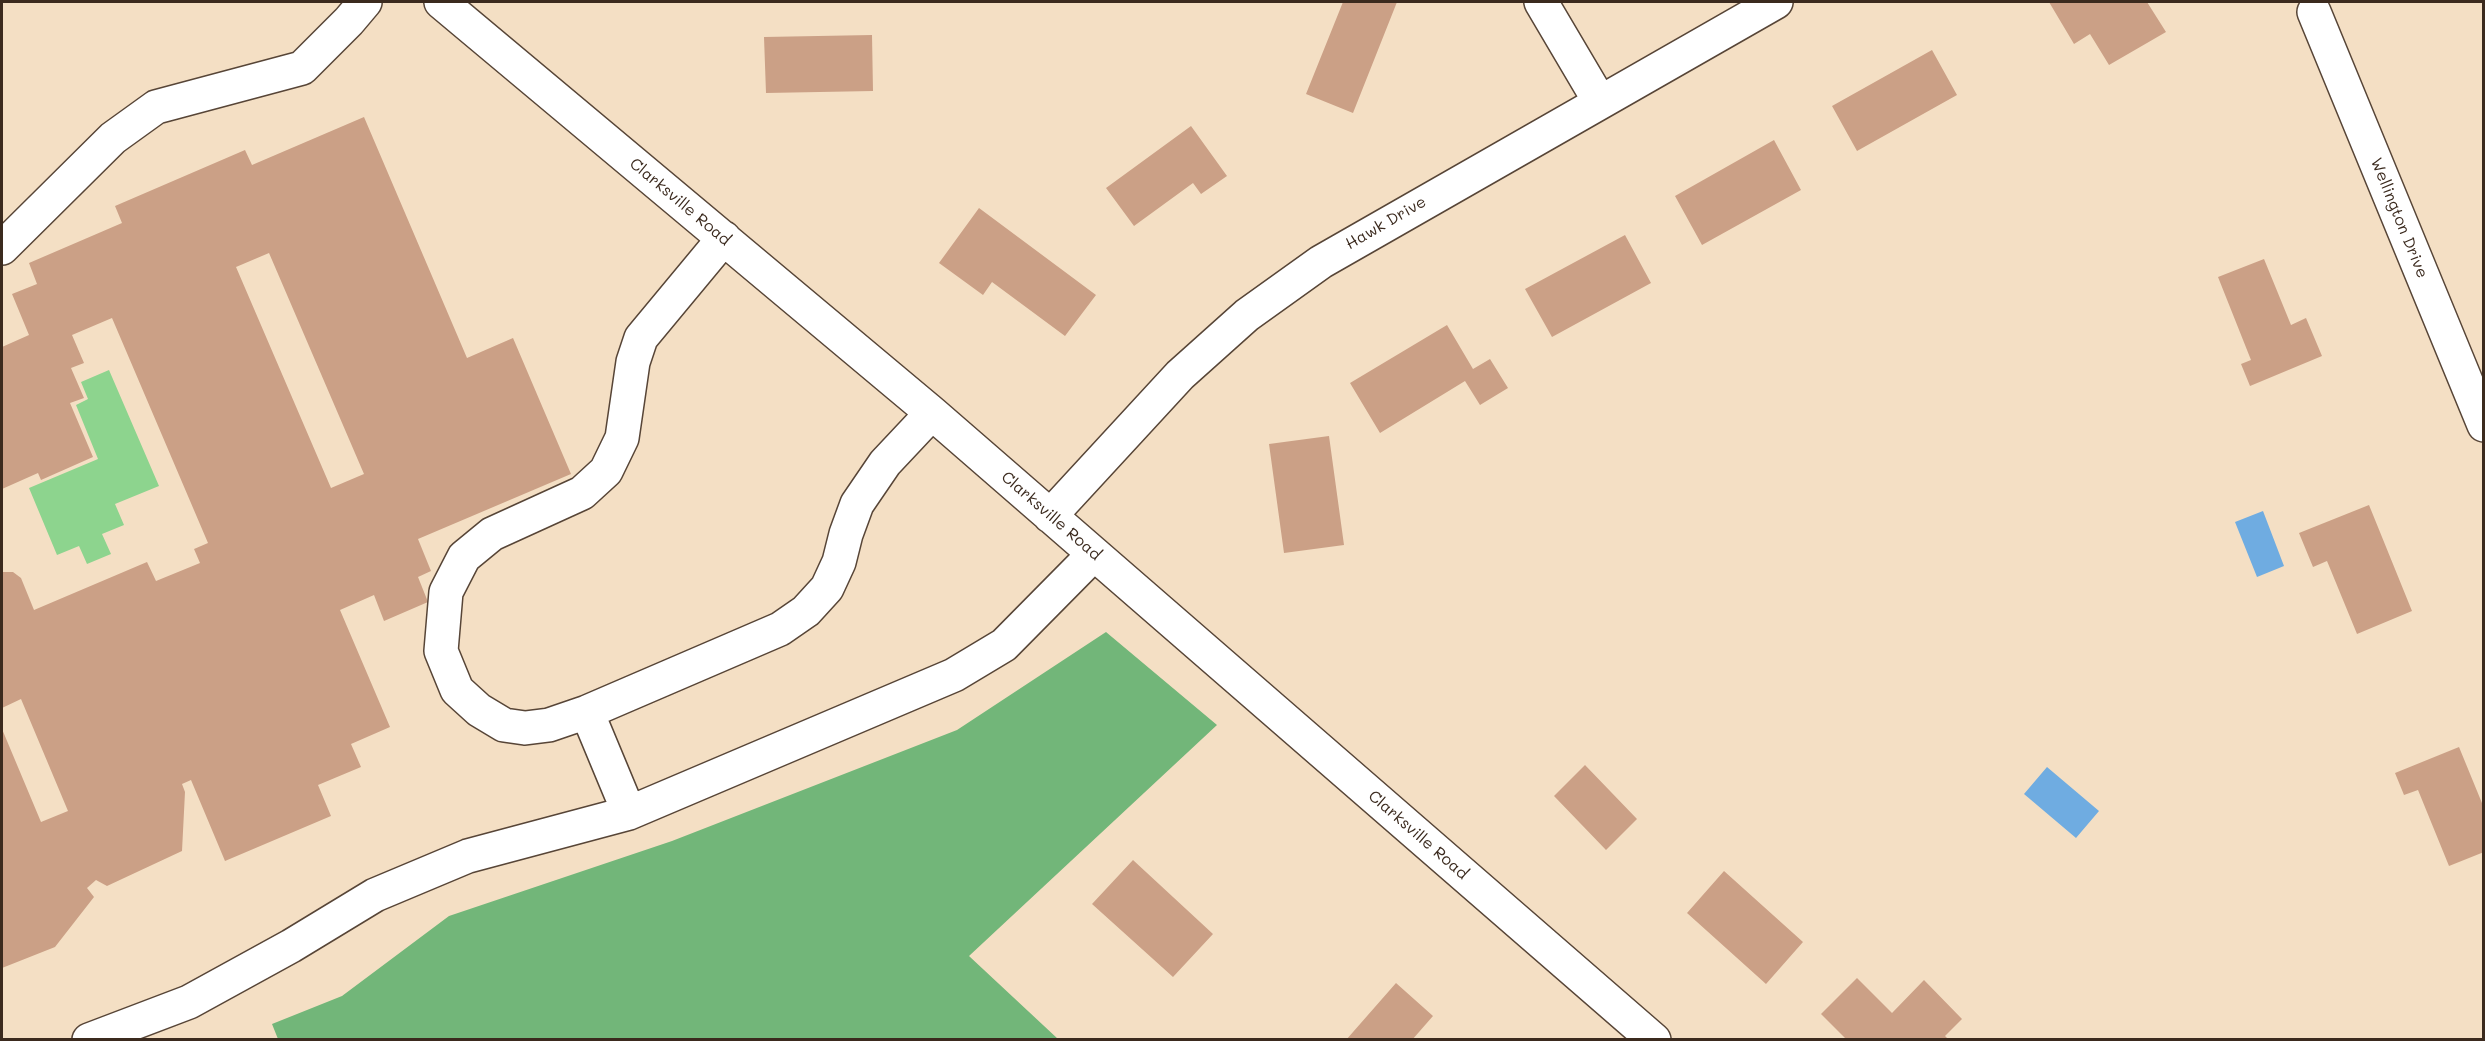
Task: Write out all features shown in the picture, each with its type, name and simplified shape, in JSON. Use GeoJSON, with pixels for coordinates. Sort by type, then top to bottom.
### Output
{"type":"FeatureCollection","features":[{"type":"Feature","properties":{"kind":"street"},"geometry":{"type":"LineString","coordinates":[[2,248],[113,138],[156,107],[302,68],[365,2]]}},
{"type":"Feature","properties":{"kind":"street","name":"Clarksville Road"},"geometry":{"type":"LineString","coordinates":[[441,2],[932,413],[1654,1040]]}},
{"type":"Feature","properties":{"kind":"street"},"geometry":{"type":"LineString","coordinates":[[1541,2],[1600,102]]}},
{"type":"Feature","properties":{"kind":"street","name":"Hawk Drive"},"geometry":{"type":"LineString","coordinates":[[1050,516],[1180,375],[1247,315],[1321,262],[1361,237],[1776,2]]}},
{"type":"Feature","properties":{"kind":"street","name":"Wellington Drive"},"geometry":{"type":"LineString","coordinates":[[2314,12],[2484,424]]}},
{"type":"Feature","properties":{"kind":"street"},"geometry":{"type":"LineString","coordinates":[[724,238],[641,338],[633,362],[622,438],[606,471],[582,493],[492,534],[464,557],[446,592],[441,651],[457,690],[479,710],[504,725],[525,728],[549,725],[587,712],[780,629],[806,611],[827,588],[839,562],[857,504],[885,463],[932,413]]}},
{"type":"Feature","properties":{"kind":"street"},"geometry":{"type":"LineString","coordinates":[[89,1040],[148,1028],[375,895],[468,856],[629,813],[954,675],[1004,645],[1094,554]]}},
{"type":"Feature","properties":{"kind":"street"},"geometry":{"type":"LineString","coordinates":[[587,712],[629,813]]}},
{"type":"Feature","properties":{"kind":"green space"},"geometry":{"type":"Polygon","coordinates":[[[109,370],[159,486],[115,504],[124,525],[102,534],[111,554],[87,564],[79,546],[57,555],[29,488],[98,459],[76,405],[88,399],[81,382],[109,370]]]}},
{"type":"Feature","properties":{"kind":"green space"},"geometry":{"type":"Polygon","coordinates":[[[1106,632],[1217,725],[969,956],[1058,1039],[278,1039],[272,1024],[342,996],[449,916],[672,841],[957,730],[1106,632]]]}},
{"type":"Feature","properties":{"kind":"water"},"geometry":{"type":"Polygon","coordinates":[[[2263,511],[2284,566],[2257,577],[2235,522],[2263,511]]]}},
{"type":"Feature","properties":{"kind":"water"},"geometry":{"type":"Polygon","coordinates":[[[2047,767],[2099,811],[2076,838],[2024,794],[2047,767]]]}},
{"type":"Feature","properties":{"kind":"building"},"geometry":{"type":"Polygon","coordinates":[[[1343,2],[1397,2],[1353,113],[1306,94],[1343,2]]]}},
{"type":"Feature","properties":{"kind":"building"},"geometry":{"type":"Polygon","coordinates":[[[2049,2],[2147,2],[2166,32],[2109,65],[2090,34],[2074,44],[2049,2]]]}},
{"type":"Feature","properties":{"kind":"building"},"geometry":{"type":"Polygon","coordinates":[[[872,35],[873,91],[766,93],[764,37],[872,35]]]}},
{"type":"Feature","properties":{"kind":"building"},"geometry":{"type":"Polygon","coordinates":[[[1932,50],[1957,95],[1857,151],[1832,106],[1932,50]]]}},
{"type":"Feature","properties":{"kind":"building"},"geometry":{"type":"Polygon","coordinates":[[[364,117],[467,358],[513,338],[571,474],[418,539],[431,571],[418,577],[428,602],[384,621],[374,595],[340,610],[390,727],[351,744],[361,767],[318,785],[331,816],[225,861],[191,780],[182,784],[185,792],[182,851],[107,886],[96,880],[87,888],[94,897],[55,947],[2,968],[2,729],[41,822],[68,811],[21,699],[2,708],[2,572],[13,572],[21,578],[34,610],[147,562],[156,581],[200,563],[194,549],[208,543],[112,318],[72,335],[84,363],[71,368],[84,398],[70,403],[93,457],[41,480],[38,473],[2,489],[2,347],[29,335],[12,294],[37,284],[29,263],[122,223],[115,206],[245,150],[252,165],[364,117]],[[269,253],[236,267],[331,488],[364,474],[269,253]]]}},
{"type":"Feature","properties":{"kind":"building"},"geometry":{"type":"Polygon","coordinates":[[[1191,126],[1227,176],[1201,194],[1193,183],[1134,226],[1106,188],[1191,126]]]}},
{"type":"Feature","properties":{"kind":"building"},"geometry":{"type":"Polygon","coordinates":[[[1774,140],[1801,190],[1702,245],[1675,196],[1774,140]]]}},
{"type":"Feature","properties":{"kind":"building"},"geometry":{"type":"Polygon","coordinates":[[[979,208],[1096,295],[1065,336],[992,282],[983,295],[939,263],[979,208]]]}},
{"type":"Feature","properties":{"kind":"building"},"geometry":{"type":"Polygon","coordinates":[[[1625,235],[1651,283],[1552,337],[1525,289],[1625,235]]]}},
{"type":"Feature","properties":{"kind":"building"},"geometry":{"type":"Polygon","coordinates":[[[2264,259],[2291,325],[2306,318],[2322,356],[2250,386],[2241,364],[2251,360],[2218,277],[2264,259]]]}},
{"type":"Feature","properties":{"kind":"building"},"geometry":{"type":"Polygon","coordinates":[[[1447,325],[1473,369],[1490,359],[1508,388],[1480,405],[1465,381],[1380,433],[1350,383],[1447,325]]]}},
{"type":"Feature","properties":{"kind":"building"},"geometry":{"type":"Polygon","coordinates":[[[1329,436],[1344,545],[1284,553],[1269,444],[1329,436]]]}},
{"type":"Feature","properties":{"kind":"building"},"geometry":{"type":"Polygon","coordinates":[[[2369,505],[2412,611],[2357,634],[2327,561],[2313,567],[2299,533],[2369,505]]]}},
{"type":"Feature","properties":{"kind":"building"},"geometry":{"type":"Polygon","coordinates":[[[2459,747],[2484,808],[2484,852],[2449,866],[2418,790],[2404,795],[2395,773],[2459,747]]]}},
{"type":"Feature","properties":{"kind":"building"},"geometry":{"type":"Polygon","coordinates":[[[1585,765],[1637,819],[1606,850],[1554,796],[1585,765]]]}},
{"type":"Feature","properties":{"kind":"building"},"geometry":{"type":"Polygon","coordinates":[[[1133,860],[1213,934],[1173,977],[1092,904],[1133,860]]]}},
{"type":"Feature","properties":{"kind":"building"},"geometry":{"type":"Polygon","coordinates":[[[1724,871],[1803,942],[1766,984],[1687,913],[1724,871]]]}},
{"type":"Feature","properties":{"kind":"building"},"geometry":{"type":"Polygon","coordinates":[[[1857,978],[1892,1013],[1924,980],[1962,1019],[1945,1036],[1949,1040],[1847,1040],[1821,1014],[1857,978]]]}},
{"type":"Feature","properties":{"kind":"building"},"geometry":{"type":"Polygon","coordinates":[[[1396,983],[1433,1016],[1412,1040],[1346,1040],[1396,983]]]}}]}
